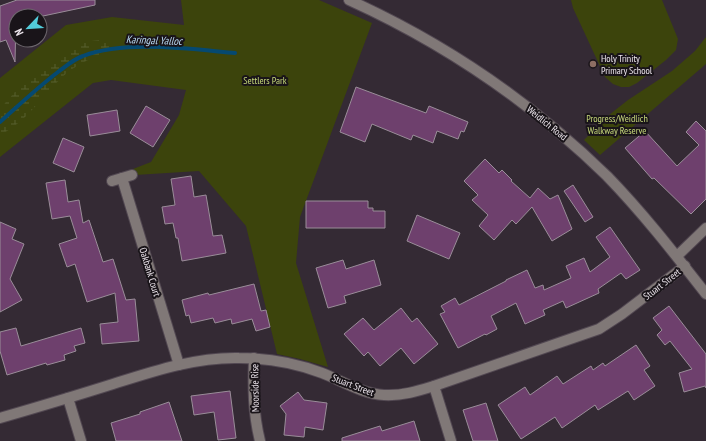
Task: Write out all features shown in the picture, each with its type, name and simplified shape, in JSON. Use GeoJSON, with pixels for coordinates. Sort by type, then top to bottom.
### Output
{"type":"FeatureCollection","features":[{"type":"Feature","properties":{"kind":"street","name":"Weidlich Road"},"geometry":{"type":"LineString","coordinates":[[349,0],[396,22],[438,46],[500,86],[561,134],[607,177],[658,232],[706,294]]}},
{"type":"Feature","properties":{"kind":"street","name":"Oakbank Court"},"geometry":{"type":"LineString","coordinates":[[132,175],[117,180],[179,365]]}},
{"type":"Feature","properties":{"kind":"street"},"geometry":{"type":"LineString","coordinates":[[677,256],[706,228]]}},
{"type":"Feature","properties":{"kind":"street","name":"Stuart Street"},"geometry":{"type":"LineString","coordinates":[[0,418],[179,365],[226,357],[278,361],[307,368],[362,390],[383,395],[409,393],[434,386],[599,329],[622,314],[685,266]]}},
{"type":"Feature","properties":{"kind":"street","name":"Moorside Rise"},"geometry":{"type":"LineString","coordinates":[[254,358],[253,402],[260,441]]}},
{"type":"Feature","properties":{"kind":"street"},"geometry":{"type":"LineString","coordinates":[[434,386],[451,441]]}},
{"type":"Feature","properties":{"kind":"street"},"geometry":{"type":"LineString","coordinates":[[68,398],[81,441]]}},
{"type":"Feature","properties":{"kind":"green space","name":"Settlers Park"},"geometry":{"type":"Polygon","coordinates":[[[181,0],[319,0],[372,23],[300,217],[296,263],[328,367],[277,354],[246,226],[199,171],[135,175],[133,169],[151,162],[179,115],[186,90],[111,80],[93,83],[0,157],[0,78],[37,48],[48,48],[48,39],[66,25],[112,17],[184,25],[181,0]]]}},
{"type":"Feature","properties":{"kind":"green space"},"geometry":{"type":"Polygon","coordinates":[[[571,0],[662,0],[678,39],[676,50],[637,83],[629,87],[621,87],[613,84],[605,77],[573,8],[571,0]]]}},
{"type":"Feature","properties":{"kind":"green space","name":"Progress/Weidlich Walkway Reserve"},"geometry":{"type":"Polygon","coordinates":[[[706,37],[706,64],[600,155],[584,140],[609,115],[628,100],[672,71],[695,51],[706,37]]]}},
{"type":"Feature","properties":{"kind":"green space"},"geometry":{"type":"Polygon","coordinates":[[[99,40],[122,47],[94,57],[68,72],[28,114],[0,135],[0,109],[21,85],[57,56],[70,48],[84,42],[99,40]]]}},
{"type":"Feature","properties":{"kind":"building"},"geometry":{"type":"Polygon","coordinates":[[[17,0],[95,0],[95,5],[48,15],[48,8],[8,8],[8,45],[6,40],[0,42],[0,6],[17,0]]]}},
{"type":"Feature","properties":{"kind":"building"},"geometry":{"type":"Polygon","coordinates":[[[9,48],[15,48],[15,62],[9,48]]]}},
{"type":"Feature","properties":{"kind":"building"},"geometry":{"type":"Polygon","coordinates":[[[356,87],[426,113],[429,106],[468,122],[464,132],[461,131],[458,139],[437,131],[433,143],[413,135],[411,140],[372,124],[365,142],[340,132],[356,87]]]}},
{"type":"Feature","properties":{"kind":"building"},"geometry":{"type":"Polygon","coordinates":[[[146,106],[170,120],[153,147],[130,133],[146,106]]]}},
{"type":"Feature","properties":{"kind":"building"},"geometry":{"type":"Polygon","coordinates":[[[117,110],[120,131],[90,136],[87,115],[117,110]]]}},
{"type":"Feature","properties":{"kind":"building"},"geometry":{"type":"Polygon","coordinates":[[[696,121],[706,131],[706,199],[691,214],[654,178],[652,179],[625,148],[645,131],[677,166],[699,145],[686,132],[696,121]]]}},
{"type":"Feature","properties":{"kind":"building"},"geometry":{"type":"Polygon","coordinates":[[[63,138],[84,147],[74,172],[53,163],[63,138]]]}},
{"type":"Feature","properties":{"kind":"building"},"geometry":{"type":"Polygon","coordinates":[[[485,159],[499,173],[502,170],[512,180],[511,181],[530,198],[538,188],[550,199],[558,195],[572,229],[552,241],[532,207],[516,224],[512,220],[494,240],[479,226],[488,215],[472,200],[478,195],[464,181],[485,159]]]}},
{"type":"Feature","properties":{"kind":"building"},"geometry":{"type":"Polygon","coordinates":[[[191,176],[194,197],[206,195],[213,236],[222,235],[226,253],[182,261],[178,238],[176,238],[173,223],[165,224],[162,207],[175,205],[171,179],[191,176]]]}},
{"type":"Feature","properties":{"kind":"building"},"geometry":{"type":"Polygon","coordinates":[[[65,180],[68,202],[79,200],[83,223],[89,220],[103,262],[113,259],[126,300],[135,299],[139,341],[102,344],[100,324],[118,322],[115,293],[87,302],[75,264],[67,267],[59,244],[77,238],[70,216],[52,219],[46,183],[65,180]]]}},
{"type":"Feature","properties":{"kind":"building"},"geometry":{"type":"Polygon","coordinates":[[[573,185],[593,217],[585,222],[564,191],[573,185]]]}},
{"type":"Feature","properties":{"kind":"building"},"geometry":{"type":"Polygon","coordinates":[[[306,201],[368,201],[368,208],[373,208],[373,211],[385,211],[385,228],[306,228],[306,201]]]}},
{"type":"Feature","properties":{"kind":"building"},"geometry":{"type":"Polygon","coordinates":[[[417,215],[460,233],[449,259],[407,241],[417,215]]]}},
{"type":"Feature","properties":{"kind":"building"},"geometry":{"type":"Polygon","coordinates":[[[0,222],[16,229],[12,239],[24,244],[10,279],[22,300],[0,312],[0,222]]]}},
{"type":"Feature","properties":{"kind":"building"},"geometry":{"type":"Polygon","coordinates":[[[610,227],[640,270],[626,279],[621,273],[598,289],[599,293],[566,308],[563,301],[543,310],[545,315],[525,324],[516,303],[491,316],[497,329],[458,348],[440,314],[445,312],[441,306],[455,298],[459,305],[527,270],[535,288],[543,285],[544,290],[571,278],[566,266],[584,258],[590,272],[610,257],[596,237],[610,227]]]}},
{"type":"Feature","properties":{"kind":"building"},"geometry":{"type":"Polygon","coordinates":[[[343,260],[346,269],[374,260],[381,285],[344,296],[346,303],[328,308],[316,268],[343,260]]]}},
{"type":"Feature","properties":{"kind":"building"},"geometry":{"type":"Polygon","coordinates":[[[254,284],[261,311],[266,310],[270,327],[256,331],[252,319],[232,324],[231,319],[215,323],[213,318],[191,323],[189,315],[186,316],[182,300],[254,284]]]}},
{"type":"Feature","properties":{"kind":"building"},"geometry":{"type":"Polygon","coordinates":[[[669,306],[706,354],[706,388],[705,386],[684,392],[679,373],[692,369],[670,341],[665,345],[657,335],[662,330],[653,318],[669,306]]]}},
{"type":"Feature","properties":{"kind":"building"},"geometry":{"type":"Polygon","coordinates":[[[401,308],[412,322],[417,318],[438,344],[414,364],[401,348],[380,366],[368,352],[364,356],[344,334],[363,318],[374,330],[401,308]]]}},
{"type":"Feature","properties":{"kind":"building"},"geometry":{"type":"Polygon","coordinates":[[[16,328],[21,346],[81,328],[85,343],[74,346],[76,351],[64,355],[65,360],[47,365],[46,363],[7,375],[0,351],[0,332],[16,328]]]}},
{"type":"Feature","properties":{"kind":"building"},"geometry":{"type":"Polygon","coordinates":[[[636,345],[650,366],[644,370],[655,386],[634,400],[628,391],[598,410],[595,405],[562,428],[555,417],[521,439],[498,405],[525,387],[530,395],[557,376],[563,384],[591,366],[593,370],[603,363],[605,366],[636,345]]]}},
{"type":"Feature","properties":{"kind":"building"},"geometry":{"type":"Polygon","coordinates":[[[230,391],[236,438],[218,440],[214,412],[194,415],[191,396],[230,391]]]}},
{"type":"Feature","properties":{"kind":"building"},"geometry":{"type":"Polygon","coordinates":[[[298,392],[304,400],[327,403],[323,430],[305,427],[304,437],[284,435],[286,414],[280,406],[298,392]]]}},
{"type":"Feature","properties":{"kind":"building"},"geometry":{"type":"Polygon","coordinates":[[[169,402],[182,441],[116,441],[111,423],[140,414],[140,412],[169,402]]]}},
{"type":"Feature","properties":{"kind":"building"},"geometry":{"type":"Polygon","coordinates":[[[486,403],[498,441],[473,441],[463,410],[486,403]]]}},
{"type":"Feature","properties":{"kind":"building"},"geometry":{"type":"Polygon","coordinates":[[[414,421],[420,441],[342,441],[342,438],[380,426],[382,431],[414,421]]]}},
{"type":"Feature","properties":{"kind":"waterway","name":"Karingal Yalloc"},"geometry":{"type":"LineString","coordinates":[[0,122],[50,78],[70,63],[83,56],[100,51],[119,48],[158,47],[235,53]]}},
{"type":"Feature","properties":{"kind":"place","name":"Holy Trinity Primary School"},"geometry":{"type":"Point","coordinates":[593,64]}}]}
